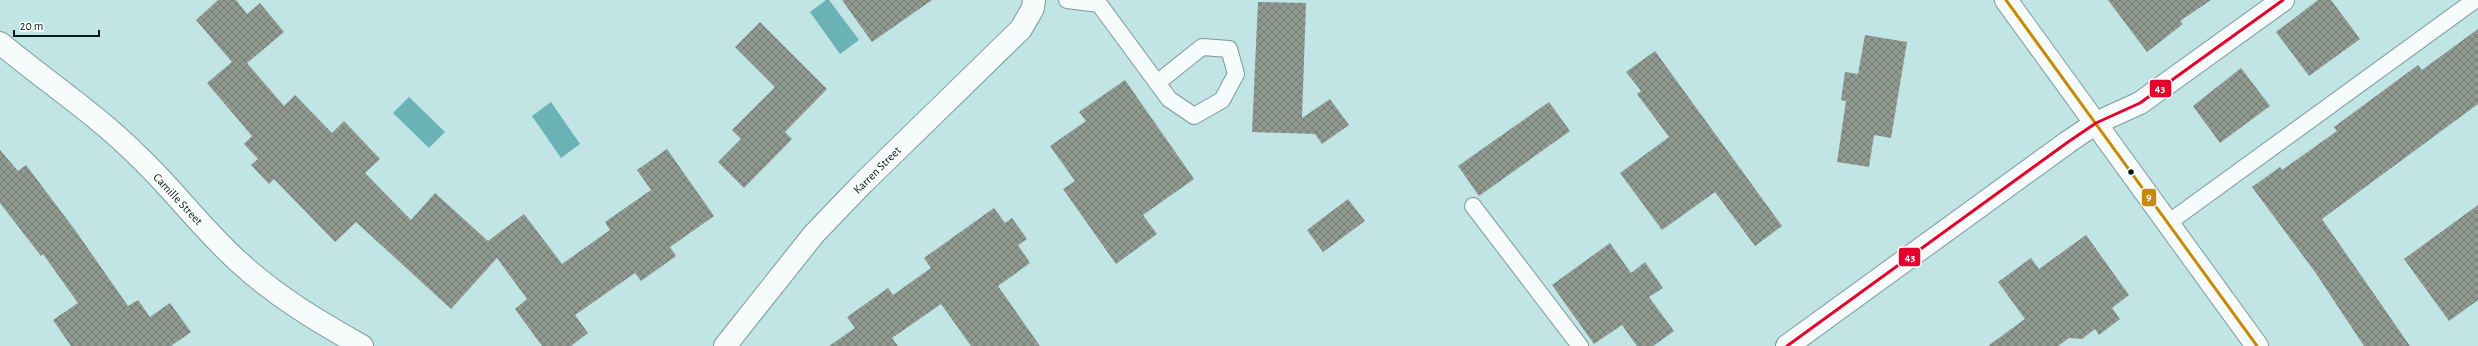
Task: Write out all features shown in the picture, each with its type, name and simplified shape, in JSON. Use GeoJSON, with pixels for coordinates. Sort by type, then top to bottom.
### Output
{"type":"FeatureCollection","features":[{"type":"Feature","properties":{"kind":"street","name":"Karren Street"},"geometry":{"type":"LineString","coordinates":[[725,346],[814,234],[863,183],[1021,29],[1033,8],[1034,0]]}},
{"type":"Feature","properties":{"kind":"street"},"geometry":{"type":"LineString","coordinates":[[2006,0],[2257,346]]}},
{"type":"Feature","properties":{"kind":"street"},"geometry":{"type":"LineString","coordinates":[[1787,346],[2096,123],[2140,103],[2282,0]]}},
{"type":"Feature","properties":{"kind":"street","name":"Camille Street"},"geometry":{"type":"LineString","coordinates":[[0,43],[104,125],[139,156],[212,235],[263,284],[287,301],[362,346]]}},
{"type":"Feature","properties":{"kind":"lane"},"geometry":{"type":"LineString","coordinates":[[1067,0],[1099,4],[1157,83],[1169,99],[1194,116],[1222,100],[1236,74],[1229,49],[1202,47],[1157,83]]}},
{"type":"Feature","properties":{"kind":"lane"},"geometry":{"type":"LineString","coordinates":[[2168,223],[2475,0]]}},
{"type":"Feature","properties":{"kind":"lane"},"geometry":{"type":"LineString","coordinates":[[1473,206],[1580,346]]}},
{"type":"Feature","properties":{"kind":"water"},"geometry":{"type":"Polygon","coordinates":[[[826,0],[829,0],[859,40],[840,54],[810,12],[826,0]]]}},
{"type":"Feature","properties":{"kind":"water"},"geometry":{"type":"Polygon","coordinates":[[[409,97],[445,132],[429,148],[393,113],[409,97]]]}},
{"type":"Feature","properties":{"kind":"water"},"geometry":{"type":"Polygon","coordinates":[[[551,102],[580,144],[561,158],[532,116],[551,102]]]}},
{"type":"Feature","properties":{"kind":"building"},"geometry":{"type":"Polygon","coordinates":[[[218,0],[236,0],[247,14],[260,3],[284,32],[247,63],[284,106],[295,95],[332,133],[344,121],[380,159],[365,173],[411,220],[435,193],[488,241],[524,214],[562,264],[610,230],[605,222],[651,190],[637,170],[667,149],[714,216],[670,247],[676,256],[641,281],[635,273],[575,315],[588,333],[571,346],[542,346],[515,309],[527,299],[497,258],[451,309],[356,222],[335,242],[274,179],[269,184],[251,165],[258,159],[244,144],[252,136],[207,83],[232,62],[196,20],[218,0]]]}},
{"type":"Feature","properties":{"kind":"building"},"geometry":{"type":"Polygon","coordinates":[[[842,0],[932,0],[872,42],[842,0]]]}},
{"type":"Feature","properties":{"kind":"building"},"geometry":{"type":"Polygon","coordinates":[[[2108,0],[2211,0],[2180,21],[2183,24],[2147,52],[2108,0]]]}},
{"type":"Feature","properties":{"kind":"building"},"geometry":{"type":"Polygon","coordinates":[[[2318,0],[2331,0],[2360,39],[2309,76],[2276,32],[2318,0]]]}},
{"type":"Feature","properties":{"kind":"building"},"geometry":{"type":"Polygon","coordinates":[[[1258,2],[1306,3],[1302,118],[1330,99],[1349,125],[1322,144],[1315,134],[1252,132],[1258,2]]]}},
{"type":"Feature","properties":{"kind":"building"},"geometry":{"type":"Polygon","coordinates":[[[760,22],[827,89],[785,132],[792,139],[744,188],[718,162],[741,139],[732,130],[775,87],[735,47],[760,22]]]}},
{"type":"Feature","properties":{"kind":"building"},"geometry":{"type":"Polygon","coordinates":[[[2478,29],[2478,104],[2322,219],[2410,346],[2364,346],[2315,272],[2252,187],[2280,167],[2282,170],[2337,131],[2334,127],[2418,65],[2422,70],[2478,29]]]}},
{"type":"Feature","properties":{"kind":"building"},"geometry":{"type":"Polygon","coordinates":[[[1865,35],[1907,42],[1891,138],[1874,135],[1869,167],[1837,162],[1846,101],[1841,100],[1845,72],[1858,74],[1865,35]]]}},
{"type":"Feature","properties":{"kind":"building"},"geometry":{"type":"Polygon","coordinates":[[[1655,51],[1782,226],[1755,246],[1715,192],[1662,230],[1620,173],[1669,137],[1637,94],[1641,91],[1626,72],[1655,51]]]}},
{"type":"Feature","properties":{"kind":"building"},"geometry":{"type":"Polygon","coordinates":[[[2241,68],[2270,106],[2220,143],[2193,106],[2241,68]]]}},
{"type":"Feature","properties":{"kind":"building"},"geometry":{"type":"Polygon","coordinates":[[[1125,80],[1194,179],[1143,215],[1157,234],[1116,264],[1063,189],[1075,181],[1050,146],[1086,121],[1079,112],[1125,80]]]}},
{"type":"Feature","properties":{"kind":"building"},"geometry":{"type":"Polygon","coordinates":[[[1549,102],[1570,131],[1479,196],[1458,166],[1549,102]]]}},
{"type":"Feature","properties":{"kind":"building"},"geometry":{"type":"Polygon","coordinates":[[[0,150],[18,171],[26,165],[75,230],[128,306],[138,300],[150,317],[170,303],[191,332],[171,346],[71,346],[53,320],[78,303],[43,254],[41,256],[0,203],[0,150]]]}},
{"type":"Feature","properties":{"kind":"building"},"geometry":{"type":"Polygon","coordinates":[[[1348,199],[1365,221],[1323,252],[1307,230],[1348,199]]]}},
{"type":"Feature","properties":{"kind":"building"},"geometry":{"type":"Polygon","coordinates":[[[2478,205],[2478,300],[2449,321],[2404,259],[2478,205]]]}},
{"type":"Feature","properties":{"kind":"building"},"geometry":{"type":"Polygon","coordinates":[[[994,208],[1005,223],[1012,218],[1027,239],[1018,245],[1030,263],[998,286],[1040,346],[971,346],[941,304],[892,338],[898,346],[829,346],[855,328],[847,317],[888,288],[893,295],[931,268],[924,258],[994,208]]]}},
{"type":"Feature","properties":{"kind":"building"},"geometry":{"type":"Polygon","coordinates":[[[2086,235],[2129,295],[2112,308],[2120,319],[2099,335],[2095,329],[2082,339],[2069,338],[2058,346],[1988,346],[2025,319],[1998,282],[2031,258],[2039,269],[2086,235]]]}},
{"type":"Feature","properties":{"kind":"building"},"geometry":{"type":"Polygon","coordinates":[[[1610,243],[1631,273],[1645,262],[1663,288],[1649,297],[1674,331],[1653,346],[1637,346],[1622,325],[1594,344],[1552,285],[1610,243]]]}},
{"type":"Feature","properties":{"kind":"transit line","name":"9"},"geometry":{"type":"LineString","coordinates":[[2006,0],[2257,346]]}},
{"type":"Feature","properties":{"kind":"transit line","name":"43"},"geometry":{"type":"LineString","coordinates":[[1787,346],[2068,142],[2096,123],[2140,103],[2283,0]]}}]}
